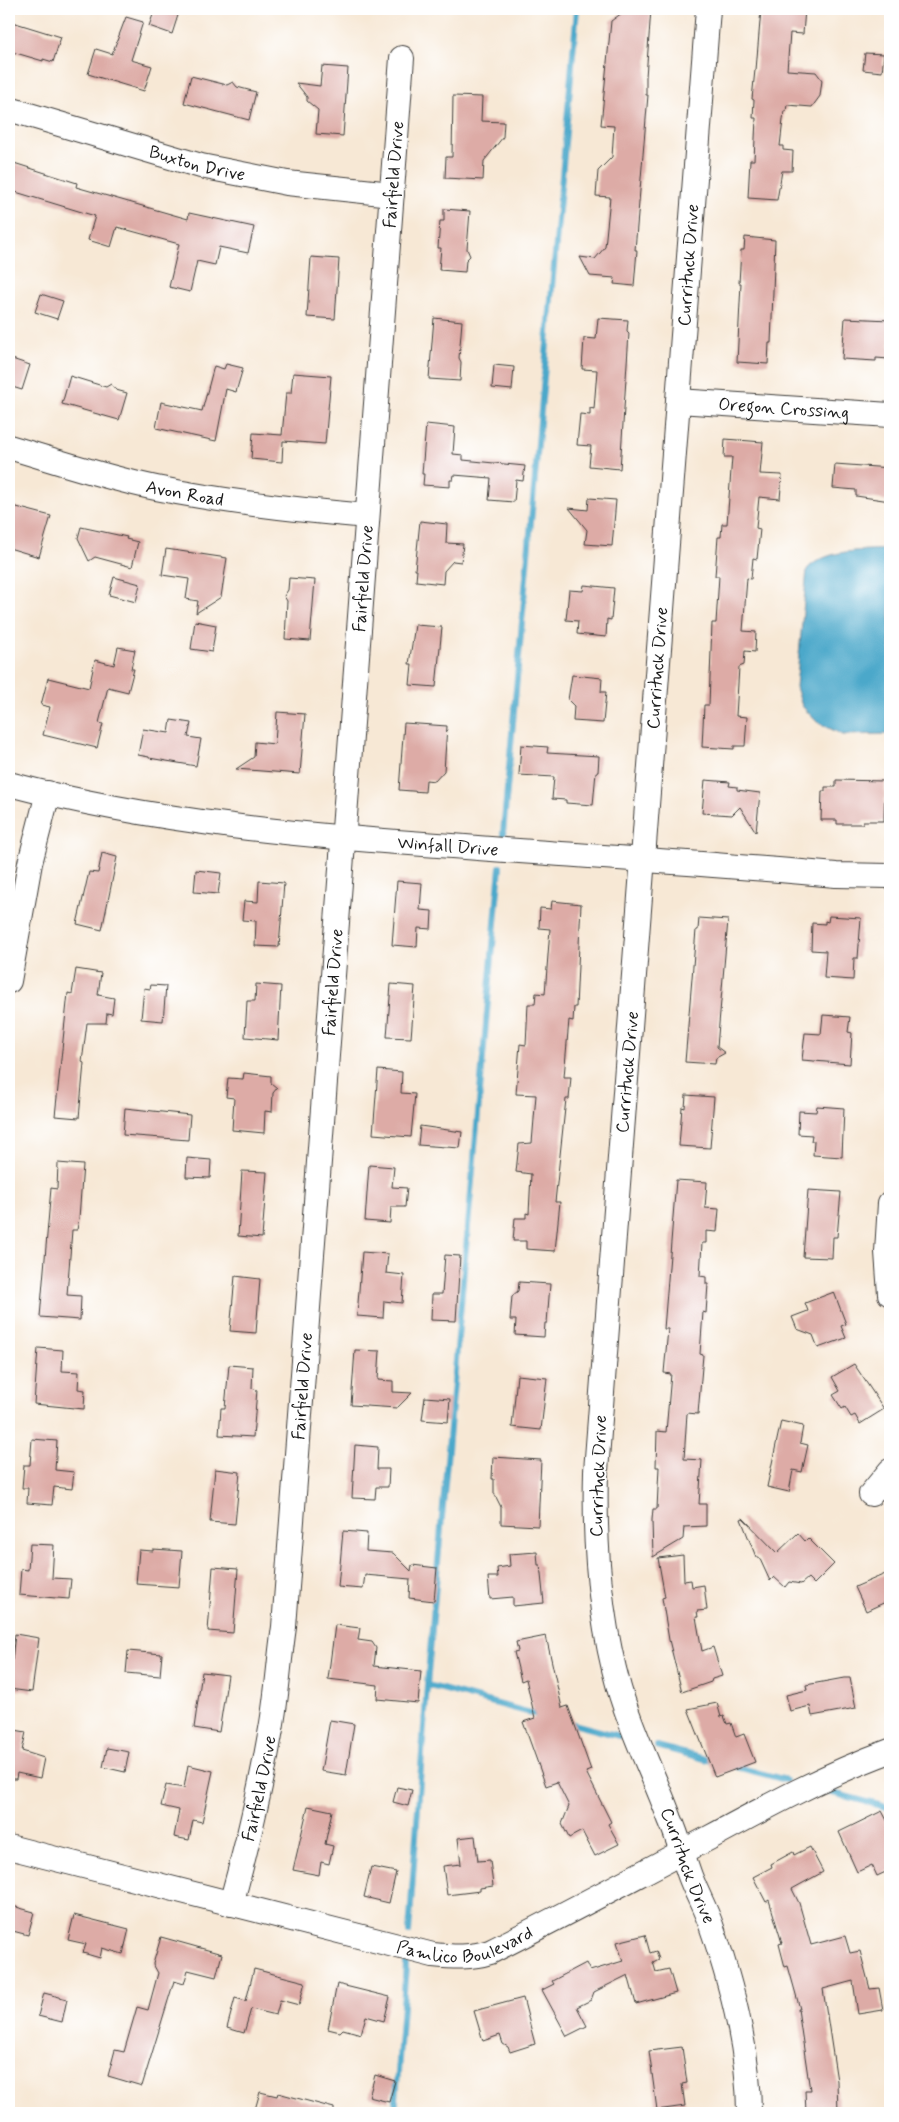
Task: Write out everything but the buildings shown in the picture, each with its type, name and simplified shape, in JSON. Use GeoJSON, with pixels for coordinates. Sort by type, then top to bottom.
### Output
{"type":"FeatureCollection","features":[{"type":"Feature","properties":{"kind":"street","name":"Currituck Drive"},"geometry":{"type":"LineString","coordinates":[[708,9],[597,1461],[596,1546],[604,1627],[619,1689],[634,1733],[671,1820],[681,1852],[710,1923],[730,1982],[747,2075],[749,2113]]}},
{"type":"Feature","properties":{"kind":"street","name":"Fairfield Drive"},"geometry":{"type":"LineString","coordinates":[[231,1904],[246,1850],[271,1728],[284,1627],[402,58]]}},
{"type":"Feature","properties":{"kind":"street","name":"Buxton Drive"},"geometry":{"type":"LineString","coordinates":[[9,109],[201,166],[287,183],[392,194]]}},
{"type":"Feature","properties":{"kind":"street","name":"Oregon Crossing"},"geometry":{"type":"LineString","coordinates":[[678,401],[890,414]]}},
{"type":"Feature","properties":{"kind":"street","name":"Avon Road"},"geometry":{"type":"LineString","coordinates":[[9,447],[71,466],[154,487],[298,510],[367,516]]}},
{"type":"Feature","properties":{"kind":"street","name":"Winfall Drive"},"geometry":{"type":"LineString","coordinates":[[9,784],[119,809],[200,822],[344,838],[836,876],[890,876]]}},
{"type":"Feature","properties":{"kind":"street"},"geometry":{"type":"LineString","coordinates":[[9,981],[30,863],[48,793]]}},
{"type":"Feature","properties":{"kind":"street"},"geometry":{"type":"LineString","coordinates":[[890,1203],[887,1252],[890,1294]]}},
{"type":"Feature","properties":{"kind":"street"},"geometry":{"type":"LineString","coordinates":[[871,1494],[890,1471]]}},
{"type":"Feature","properties":{"kind":"street","name":"Pamlico Boulevard"},"geometry":{"type":"LineString","coordinates":[[9,1847],[433,1955],[456,1958],[477,1956],[517,1939],[796,1792],[860,1762],[890,1751]]}},
{"type":"Feature","properties":{"kind":"water"},"geometry":{"type":"Polygon","coordinates":[[[890,549],[890,734],[843,735],[817,722],[802,706],[796,687],[807,569],[815,562],[835,554],[890,549]]]}},
{"type":"Feature","properties":{"kind":"waterway"},"geometry":{"type":"LineString","coordinates":[[503,834],[577,9]]}},
{"type":"Feature","properties":{"kind":"waterway"},"geometry":{"type":"LineString","coordinates":[[409,1932],[427,1685],[500,867]]}},
{"type":"Feature","properties":{"kind":"waterway"},"geometry":{"type":"LineString","coordinates":[[427,1685],[542,1716]]}},
{"type":"Feature","properties":{"kind":"waterway"},"geometry":{"type":"LineString","coordinates":[[566,1722],[619,1736]]}},
{"type":"Feature","properties":{"kind":"waterway"},"geometry":{"type":"LineString","coordinates":[[657,1746],[716,1762]]}},
{"type":"Feature","properties":{"kind":"waterway"},"geometry":{"type":"LineString","coordinates":[[733,1766],[786,1780]]}},
{"type":"Feature","properties":{"kind":"waterway"},"geometry":{"type":"LineString","coordinates":[[829,1792],[890,1808]]}},
{"type":"Feature","properties":{"kind":"waterway"},"geometry":{"type":"LineString","coordinates":[[395,2113],[406,1965]]}}]}
